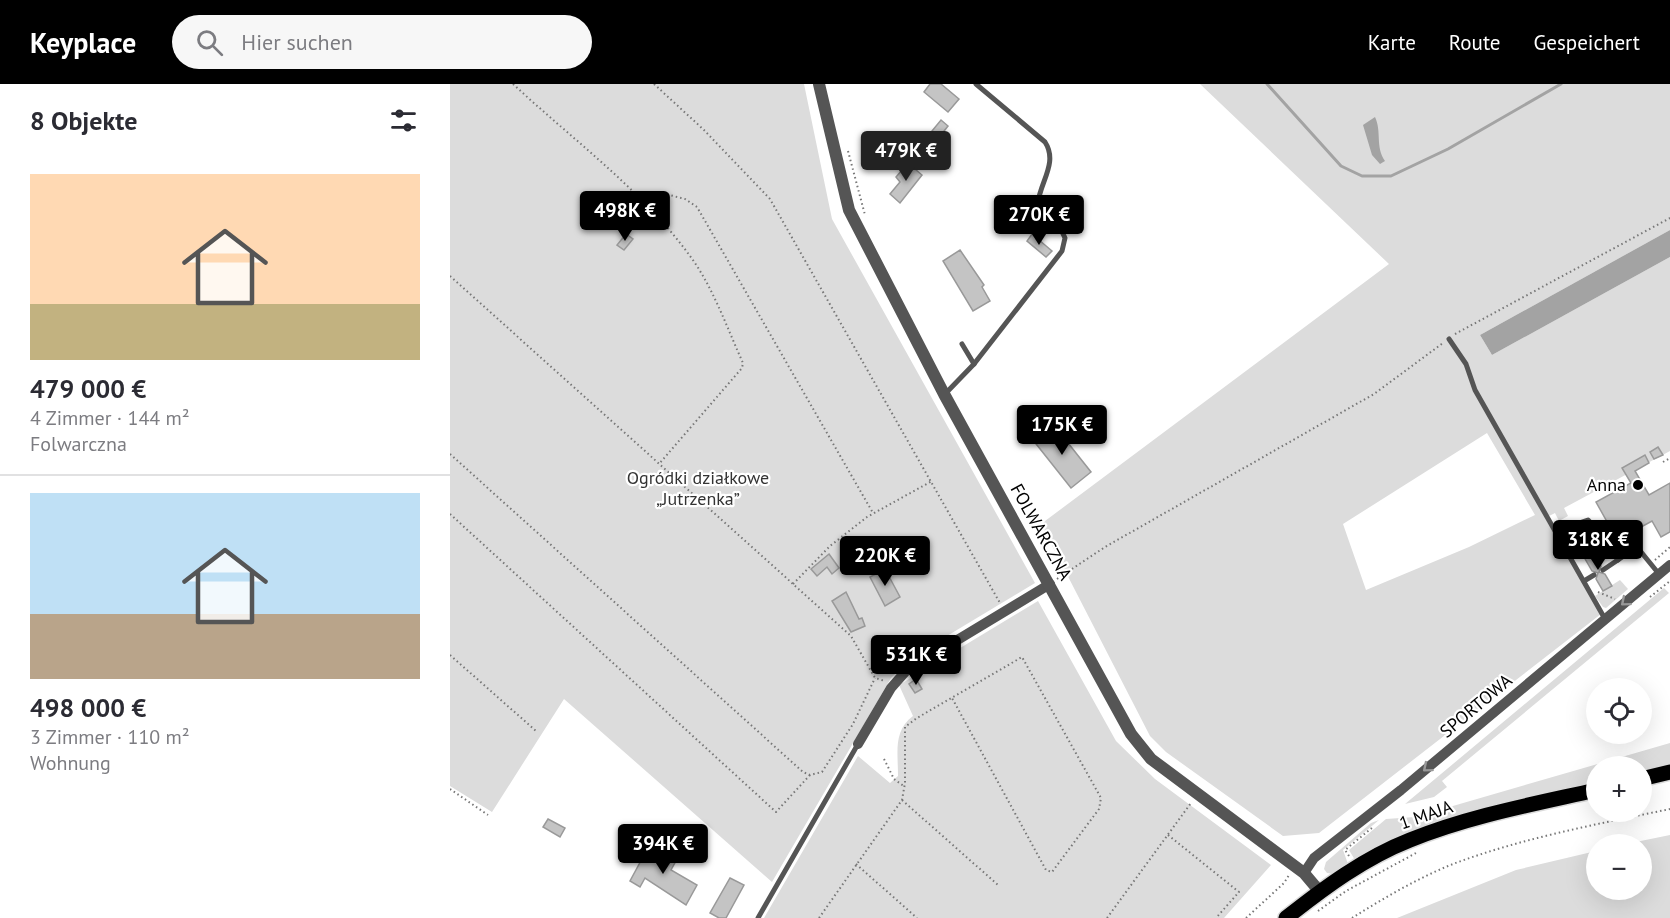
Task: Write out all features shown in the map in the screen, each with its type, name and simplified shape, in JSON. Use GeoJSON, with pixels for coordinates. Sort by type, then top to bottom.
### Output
{"type":"FeatureCollection","features":[{"type":"Feature","properties":{"kind":"main road"},"geometry":{"type":"LineString","coordinates":[[1652,776],[1670,772]]}},
{"type":"Feature","properties":{"kind":"main road","name":"1 MAJA"},"geometry":{"type":"LineString","coordinates":[[1286,918],[1355,868],[1408,840],[1438,830],[1586,793]]}},
{"type":"Feature","properties":{"kind":"street","name":"FOLWARCZNA"},"geometry":{"type":"LineString","coordinates":[[819,84],[849,210],[945,394],[1131,734],[1151,759],[1300,869],[1320,892]]}},
{"type":"Feature","properties":{"kind":"street","name":"SPORTOWA"},"geometry":{"type":"LineString","coordinates":[[1300,869],[1401,790],[1670,566]]}},
{"type":"Feature","properties":{"kind":"street"},"geometry":{"type":"LineString","coordinates":[[858,744],[892,685],[906,671],[1050,584]]}},
{"type":"Feature","properties":{"kind":"lane"},"geometry":{"type":"LineString","coordinates":[[945,394],[974,364],[1062,251],[1065,238],[1059,225],[1038,202],[1050,162],[1050,151],[1045,142],[976,84]]}},
{"type":"Feature","properties":{"kind":"lane"},"geometry":{"type":"LineString","coordinates":[[1449,339],[1466,364],[1475,390],[1605,619]]}},
{"type":"Feature","properties":{"kind":"lane"},"geometry":{"type":"LineString","coordinates":[[962,344],[974,364]]}},
{"type":"Feature","properties":{"kind":"lane"},"geometry":{"type":"LineString","coordinates":[[1560,537],[1573,525],[1588,519],[1601,534]]}},
{"type":"Feature","properties":{"kind":"lane"},"geometry":{"type":"LineString","coordinates":[[1608,545],[1617,560]]}},
{"type":"Feature","properties":{"kind":"lane"},"geometry":{"type":"LineString","coordinates":[[1603,570],[1637,547],[1659,574]]}},
{"type":"Feature","properties":{"kind":"lane"},"geometry":{"type":"LineString","coordinates":[[1584,581],[1594,575]]}},
{"type":"Feature","properties":{"kind":"lane"},"geometry":{"type":"LineString","coordinates":[[758,918],[858,744]]}},
{"type":"Feature","properties":{"kind":"path"},"geometry":{"type":"LineString","coordinates":[[513,84],[645,204],[691,256],[707,284],[743,363],[742,368],[659,464]]}},
{"type":"Feature","properties":{"kind":"path"},"geometry":{"type":"LineString","coordinates":[[654,84],[704,130],[770,200],[1004,611]]}},
{"type":"Feature","properties":{"kind":"path"},"geometry":{"type":"LineString","coordinates":[[846,146],[862,196],[865,220]]}},
{"type":"Feature","properties":{"kind":"path"},"geometry":{"type":"LineString","coordinates":[[645,204],[658,192],[685,199],[697,207],[873,513]]}},
{"type":"Feature","properties":{"kind":"path"},"geometry":{"type":"LineString","coordinates":[[1050,584],[1105,547],[1374,394],[1449,339],[1670,218]]}},
{"type":"Feature","properties":{"kind":"path"},"geometry":{"type":"LineString","coordinates":[[450,276],[851,636],[875,678],[892,685]]}},
{"type":"Feature","properties":{"kind":"path"},"geometry":{"type":"LineString","coordinates":[[450,454],[803,772],[810,775]]}},
{"type":"Feature","properties":{"kind":"path"},"geometry":{"type":"LineString","coordinates":[[1663,462],[1670,458]]}},
{"type":"Feature","properties":{"kind":"path"},"geometry":{"type":"LineString","coordinates":[[793,584],[830,546],[873,513],[932,481]]}},
{"type":"Feature","properties":{"kind":"path"},"geometry":{"type":"LineString","coordinates":[[450,514],[776,812],[810,775],[822,772],[853,724],[875,678]]}},
{"type":"Feature","properties":{"kind":"path"},"geometry":{"type":"LineString","coordinates":[[1651,564],[1670,546]]}},
{"type":"Feature","properties":{"kind":"path"},"geometry":{"type":"LineString","coordinates":[[1588,588],[1614,598],[1621,606]]}},
{"type":"Feature","properties":{"kind":"path"},"geometry":{"type":"LineString","coordinates":[[450,655],[536,731]]}},
{"type":"Feature","properties":{"kind":"path"},"geometry":{"type":"LineString","coordinates":[[819,918],[902,800],[905,727],[952,698],[1022,657],[1102,803],[1052,872],[1046,870],[952,698]]}},
{"type":"Feature","properties":{"kind":"path"},"geometry":{"type":"LineString","coordinates":[[884,759],[894,779],[904,787]]}},
{"type":"Feature","properties":{"kind":"path"},"geometry":{"type":"LineString","coordinates":[[450,789],[488,815]]}},
{"type":"Feature","properties":{"kind":"path"},"geometry":{"type":"LineString","coordinates":[[1107,918],[1198,794]]}},
{"type":"Feature","properties":{"kind":"path"},"geometry":{"type":"LineString","coordinates":[[902,800],[998,885]]}},
{"type":"Feature","properties":{"kind":"path"},"geometry":{"type":"LineString","coordinates":[[1352,918],[1416,881],[1453,865],[1583,828],[1670,809]]}},
{"type":"Feature","properties":{"kind":"path"},"geometry":{"type":"LineString","coordinates":[[1355,868],[1345,850],[1373,827]]}},
{"type":"Feature","properties":{"kind":"path"},"geometry":{"type":"LineString","coordinates":[[1168,835],[1239,892],[1216,918]]}},
{"type":"Feature","properties":{"kind":"path"},"geometry":{"type":"LineString","coordinates":[[1318,911],[1346,891],[1424,848]]}},
{"type":"Feature","properties":{"kind":"path"},"geometry":{"type":"LineString","coordinates":[[856,864],[917,918]]}},
{"type":"Feature","properties":{"kind":"path"},"geometry":{"type":"LineString","coordinates":[[1246,918],[1300,869]]}},
{"type":"Feature","properties":{"kind":"green space","name":"Ogródki działkowe „Jutrzenka”"},"geometry":{"type":"Polygon","coordinates":[[[450,84],[804,84],[832,219],[1035,583],[912,657],[891,678],[772,882],[564,699],[492,812],[450,786],[450,84]]]}},
{"type":"Feature","properties":{"kind":"green space"},"geometry":{"type":"Polygon","coordinates":[[[1200,84],[1670,84],[1670,230],[1480,335],[1492,355],[1670,257],[1670,451],[1564,508],[1568,516],[1559,521],[1555,513],[1545,518],[1601,614],[1319,833],[1283,836],[1166,752],[1150,736],[1041,524],[1389,264],[1200,84]],[[1487,433],[1343,524],[1366,590],[1469,547],[1535,515],[1487,433]]]}},
{"type":"Feature","properties":{"kind":"green space"},"geometry":{"type":"Polygon","coordinates":[[[1620,580],[1628,589],[1606,608],[1603,607],[1595,596],[1620,580]]]}},
{"type":"Feature","properties":{"kind":"green space"},"geometry":{"type":"Polygon","coordinates":[[[1664,588],[1669,593],[1442,781],[1447,787],[1434,797],[1405,804],[1664,588]]]}},
{"type":"Feature","properties":{"kind":"green space"},"geometry":{"type":"Polygon","coordinates":[[[1038,601],[1116,741],[1155,779],[1271,865],[1224,918],[764,918],[858,756],[890,783],[898,776],[899,735],[913,716],[899,685],[1038,601]]]}},
{"type":"Feature","properties":{"kind":"green space"},"geometry":{"type":"Polygon","coordinates":[[[1670,743],[1670,767],[1652,771],[1652,756],[1625,756],[1670,743]]]}},
{"type":"Feature","properties":{"kind":"green space"},"geometry":{"type":"Polygon","coordinates":[[[1586,767],[1586,787],[1374,849],[1355,860],[1349,850],[1386,819],[1415,817],[1586,767]]]}},
{"type":"Feature","properties":{"kind":"green space"},"geometry":{"type":"Polygon","coordinates":[[[1379,820],[1343,850],[1348,864],[1334,874],[1327,873],[1324,869],[1326,862],[1371,823],[1379,820]]]}},
{"type":"Feature","properties":{"kind":"green space"},"geometry":{"type":"Polygon","coordinates":[[[1670,835],[1670,918],[1397,918],[1516,870],[1586,853],[1586,900],[1652,900],[1652,839],[1670,835]]]}},
{"type":"Feature","properties":{"kind":"shaded area"},"geometry":{"type":"Polygon","coordinates":[[[1375,117],[1380,150],[1385,161],[1380,164],[1372,155],[1363,125],[1375,117]]]}},
{"type":"Feature","properties":{"kind":"shaded area"},"geometry":{"type":"Polygon","coordinates":[[[1670,230],[1670,257],[1492,355],[1480,335],[1670,230]]]}},
{"type":"Feature","properties":{"kind":"building"},"geometry":{"type":"Polygon","coordinates":[[[930,84],[941,84],[959,99],[948,112],[924,92],[930,84]]]}},
{"type":"Feature","properties":{"kind":"building"},"geometry":{"type":"Polygon","coordinates":[[[941,120],[948,126],[937,140],[942,144],[936,151],[931,146],[915,164],[909,159],[941,120]]]}},
{"type":"Feature","properties":{"kind":"building"},"geometry":{"type":"Polygon","coordinates":[[[908,163],[922,175],[900,203],[890,194],[900,182],[896,177],[908,163]]]}},
{"type":"Feature","properties":{"kind":"building"},"geometry":{"type":"Polygon","coordinates":[[[626,234],[633,239],[624,250],[617,245],[626,234]]]}},
{"type":"Feature","properties":{"kind":"building"},"geometry":{"type":"Polygon","coordinates":[[[1032,234],[1052,251],[1046,257],[1027,241],[1032,234]]]}},
{"type":"Feature","properties":{"kind":"building"},"geometry":{"type":"Polygon","coordinates":[[[960,250],[984,285],[982,287],[990,301],[973,311],[943,261],[960,250]]]}},
{"type":"Feature","properties":{"kind":"building"},"geometry":{"type":"Polygon","coordinates":[[[1053,424],[1091,472],[1071,488],[1033,440],[1053,424]]]}},
{"type":"Feature","properties":{"kind":"building"},"geometry":{"type":"Polygon","coordinates":[[[1658,447],[1663,455],[1654,459],[1650,452],[1658,447]]]}},
{"type":"Feature","properties":{"kind":"building"},"geometry":{"type":"Polygon","coordinates":[[[1645,455],[1649,463],[1635,471],[1649,495],[1670,483],[1670,532],[1661,537],[1652,521],[1612,543],[1606,541],[1604,547],[1598,550],[1592,539],[1604,538],[1605,532],[1611,529],[1596,502],[1631,483],[1622,468],[1645,455]]]}},
{"type":"Feature","properties":{"kind":"building"},"geometry":{"type":"Polygon","coordinates":[[[1593,552],[1601,566],[1599,572],[1605,574],[1612,586],[1603,591],[1596,579],[1598,573],[1592,571],[1584,557],[1593,552]]]}},
{"type":"Feature","properties":{"kind":"building"},"geometry":{"type":"Polygon","coordinates":[[[829,554],[839,568],[832,574],[827,567],[817,576],[811,569],[829,554]]]}},
{"type":"Feature","properties":{"kind":"building"},"geometry":{"type":"Polygon","coordinates":[[[885,569],[900,597],[885,606],[870,577],[885,569]]]}},
{"type":"Feature","properties":{"kind":"building"},"geometry":{"type":"Polygon","coordinates":[[[846,592],[859,619],[862,618],[865,626],[851,632],[832,601],[846,592]]]}},
{"type":"Feature","properties":{"kind":"building"},"geometry":{"type":"Polygon","coordinates":[[[916,679],[922,689],[915,693],[909,684],[916,679]]]}},
{"type":"Feature","properties":{"kind":"building"},"geometry":{"type":"Polygon","coordinates":[[[548,819],[565,828],[560,837],[543,827],[548,819]]]}},
{"type":"Feature","properties":{"kind":"building"},"geometry":{"type":"Polygon","coordinates":[[[650,844],[677,859],[671,870],[697,885],[686,905],[645,878],[640,887],[630,881],[650,844]]]}},
{"type":"Feature","properties":{"kind":"building"},"geometry":{"type":"Polygon","coordinates":[[[730,878],[744,885],[726,918],[719,918],[710,913],[730,878]]]}},
{"type":"Feature","properties":{"kind":"waterway"},"geometry":{"type":"LineString","coordinates":[[1267,84],[1341,166],[1362,176],[1391,176],[1448,149],[1561,84]]}},
{"type":"Feature","properties":{"kind":"place","name":"Anna"},"geometry":{"type":"Point","coordinates":[1638,485]}}]}
